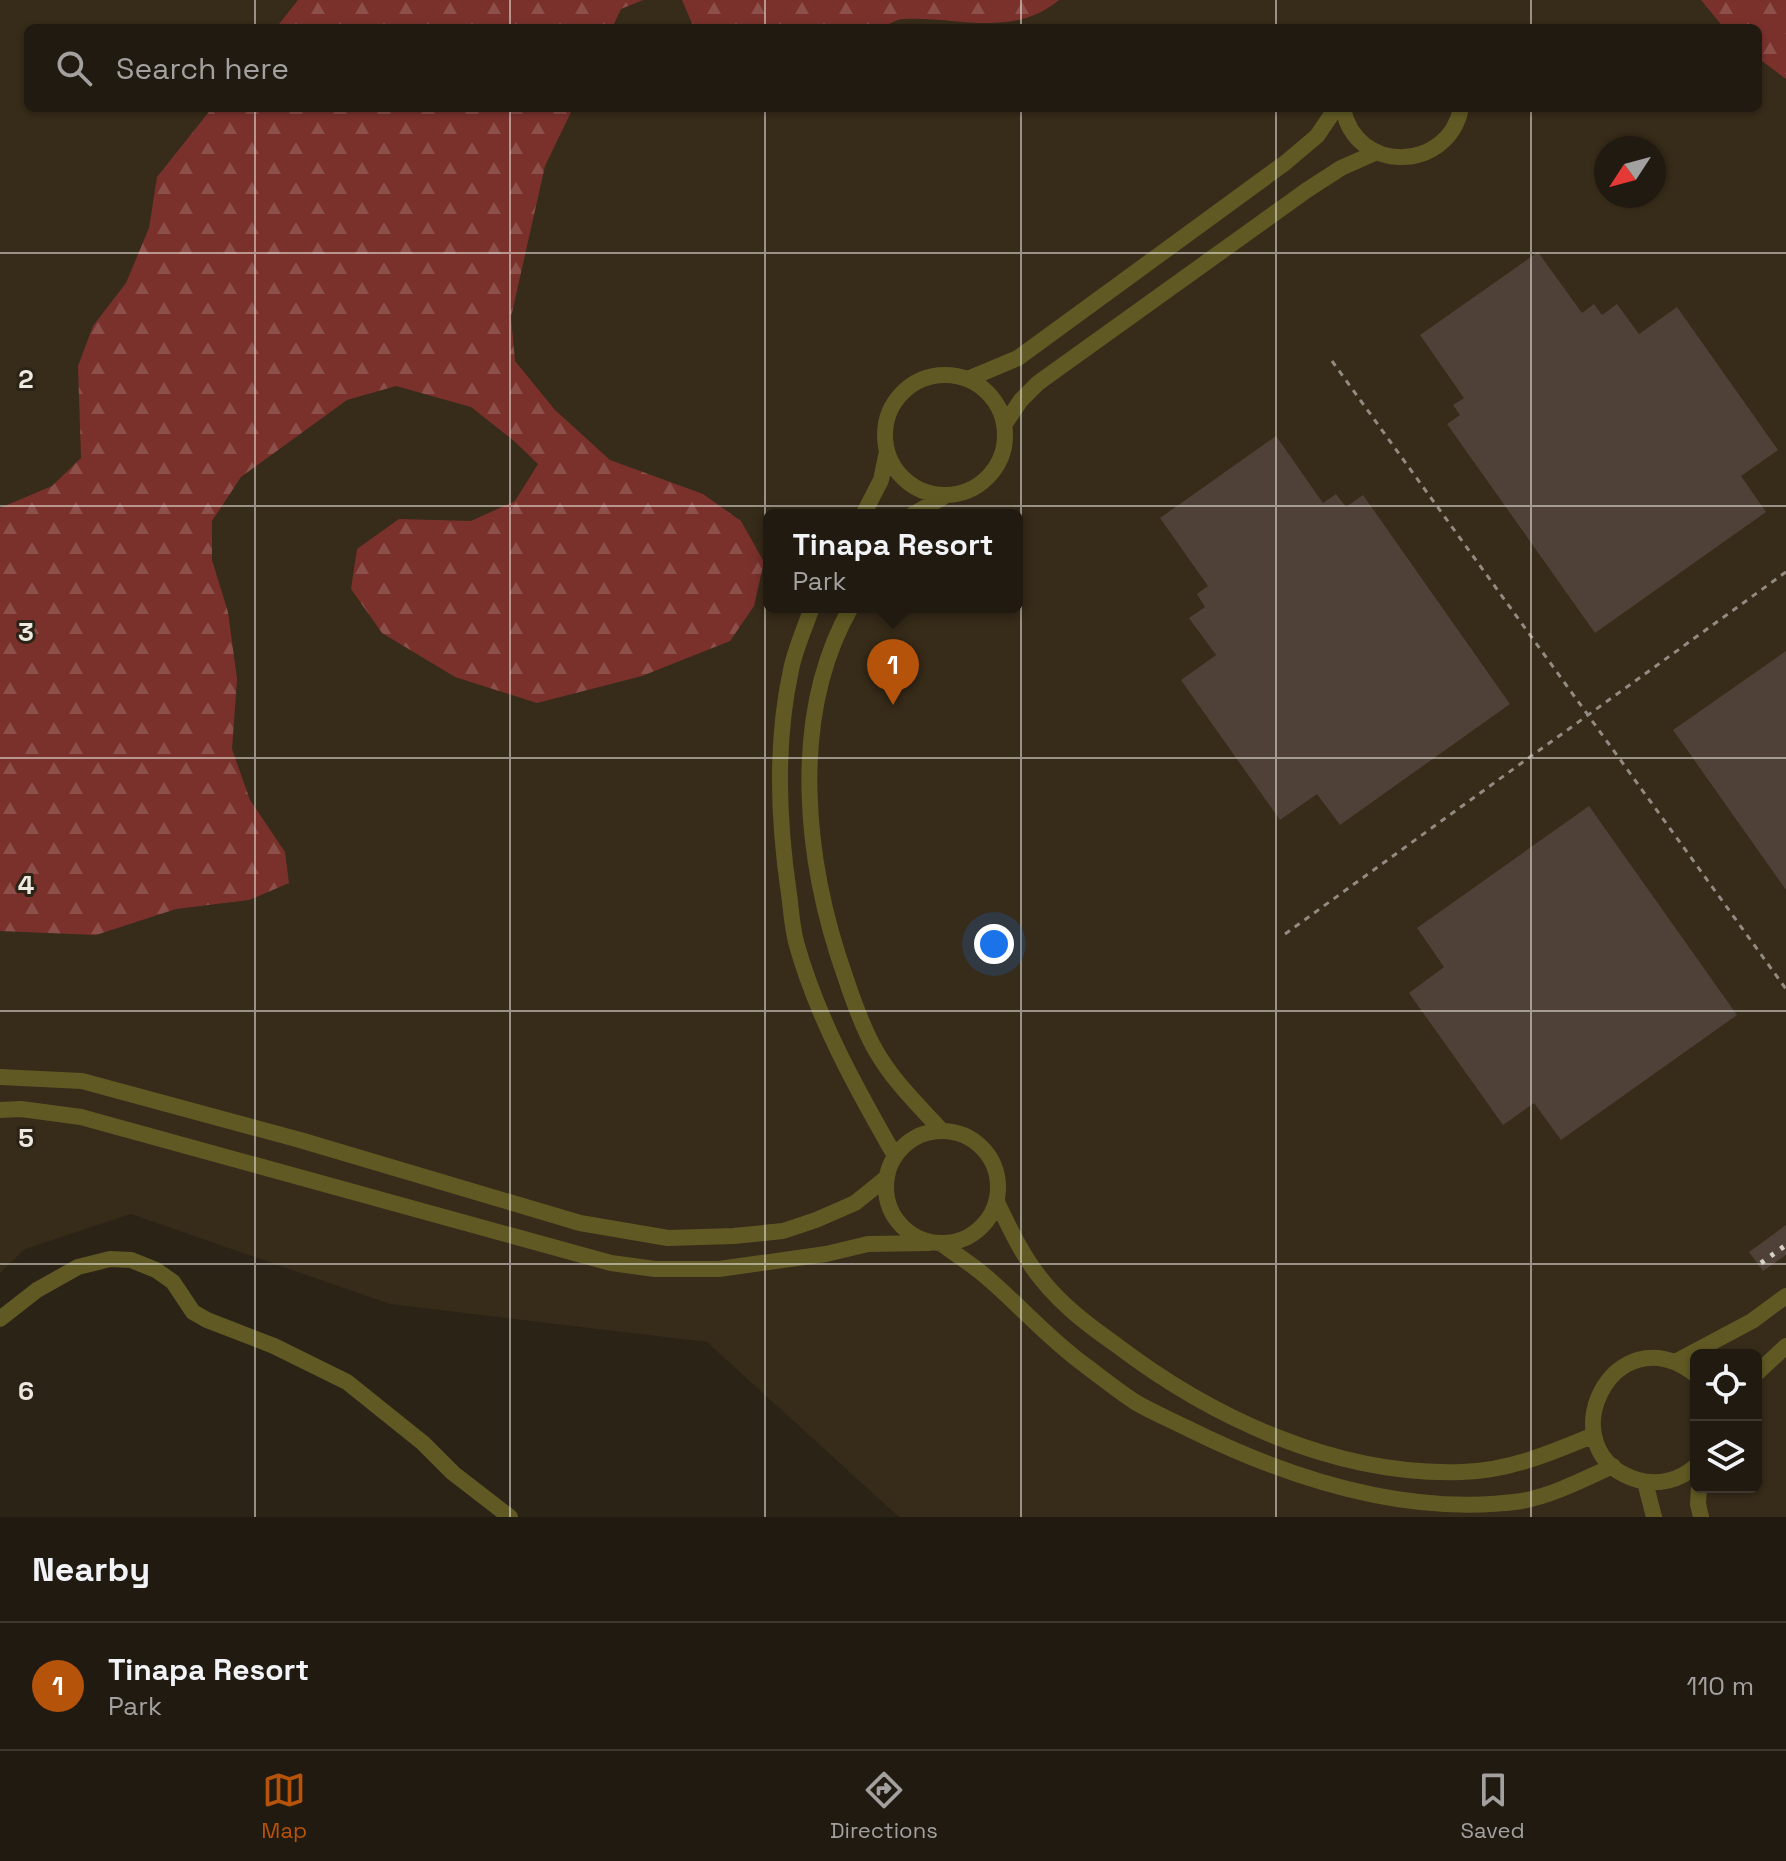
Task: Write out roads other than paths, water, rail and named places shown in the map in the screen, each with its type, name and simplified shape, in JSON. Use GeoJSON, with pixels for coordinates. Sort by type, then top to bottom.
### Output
{"type":"FeatureCollection","features":[{"type":"Feature","properties":{"kind":"street"},"geometry":{"type":"LineString","coordinates":[[968,379],[1018,358],[1285,163],[1317,136],[1333,112]]}},
{"type":"Feature","properties":{"kind":"street"},"geometry":{"type":"LineString","coordinates":[[1344,112],[1356,136],[1377,152],[1403,158],[1428,152],[1449,136],[1460,112]]}},
{"type":"Feature","properties":{"kind":"street"},"geometry":{"type":"LineString","coordinates":[[1004,425],[1021,400],[1038,383],[1307,190],[1341,168],[1377,152]]}},
{"type":"Feature","properties":{"kind":"street"},"geometry":{"type":"LineString","coordinates":[[922,509],[945,496],[971,490],[991,474],[1003,450],[1004,425],[995,403],[979,385],[968,379],[944,375],[921,379],[901,393],[885,425],[891,463],[908,483],[932,494],[945,496]]}},
{"type":"Feature","properties":{"kind":"street"},"geometry":{"type":"LineString","coordinates":[[866,509],[881,480],[887,451]]}},
{"type":"Feature","properties":{"kind":"street"},"geometry":{"type":"LineString","coordinates":[[810,613],[791,669],[779,792],[796,941],[823,1015],[856,1088],[895,1156]]}},
{"type":"Feature","properties":{"kind":"street"},"geometry":{"type":"LineString","coordinates":[[847,613],[822,678],[812,738],[809,802],[816,865],[831,938],[876,1051],[901,1087],[942,1131]]}},
{"type":"Feature","properties":{"kind":"street"},"geometry":{"type":"LineString","coordinates":[[0,1077],[82,1081],[300,1140],[580,1223],[668,1238],[783,1231],[855,1203],[886,1178]]}},
{"type":"Feature","properties":{"kind":"street"},"geometry":{"type":"LineString","coordinates":[[0,1110],[21,1109],[81,1117],[611,1263],[655,1269],[719,1269],[826,1254],[868,1244],[936,1244],[955,1243],[986,1224],[997,1202],[998,1179],[989,1157],[974,1141],[953,1132],[919,1135],[895,1156],[886,1178],[885,1190],[892,1214],[908,1232],[936,1244],[991,1280],[1037,1326],[1082,1364],[1135,1402],[1244,1456],[1372,1498],[1436,1505],[1493,1505],[1556,1491],[1613,1466]]}},
{"type":"Feature","properties":{"kind":"street"},"geometry":{"type":"LineString","coordinates":[[997,1202],[1022,1252],[1041,1279],[1070,1310],[1150,1371],[1224,1414],[1303,1448],[1396,1468],[1462,1472],[1533,1461],[1594,1435]]}},
{"type":"Feature","properties":{"kind":"street"},"geometry":{"type":"LineString","coordinates":[[0,1319],[37,1290],[78,1267],[110,1259],[131,1260],[156,1270],[173,1282],[193,1312],[207,1320],[274,1346],[347,1382],[423,1443],[453,1473],[510,1517]]}},
{"type":"Feature","properties":{"kind":"street"},"geometry":{"type":"LineString","coordinates":[[1675,1362],[1752,1321],[1786,1296]]}},
{"type":"Feature","properties":{"kind":"street"},"geometry":{"type":"LineString","coordinates":[[1762,1368],[1786,1346]]}},
{"type":"Feature","properties":{"kind":"street"},"geometry":{"type":"LineString","coordinates":[[1690,1371],[1675,1362],[1651,1358],[1628,1364],[1617,1370],[1601,1388],[1593,1411],[1594,1435],[1605,1457],[1623,1474],[1645,1482],[1670,1481],[1690,1469]]}},
{"type":"Feature","properties":{"kind":"street"},"geometry":{"type":"LineString","coordinates":[[1645,1482],[1654,1517]]}},
{"type":"Feature","properties":{"kind":"street"},"geometry":{"type":"LineString","coordinates":[[1699,1493],[1701,1517]]}},
{"type":"Feature","properties":{"kind":"railway"},"geometry":{"type":"LineString","coordinates":[[1761,1263],[1786,1245]]}},
{"type":"Feature","properties":{"kind":"place","name":"Tinapa Resort"},"geometry":{"type":"Point","coordinates":[893,705]}}]}
